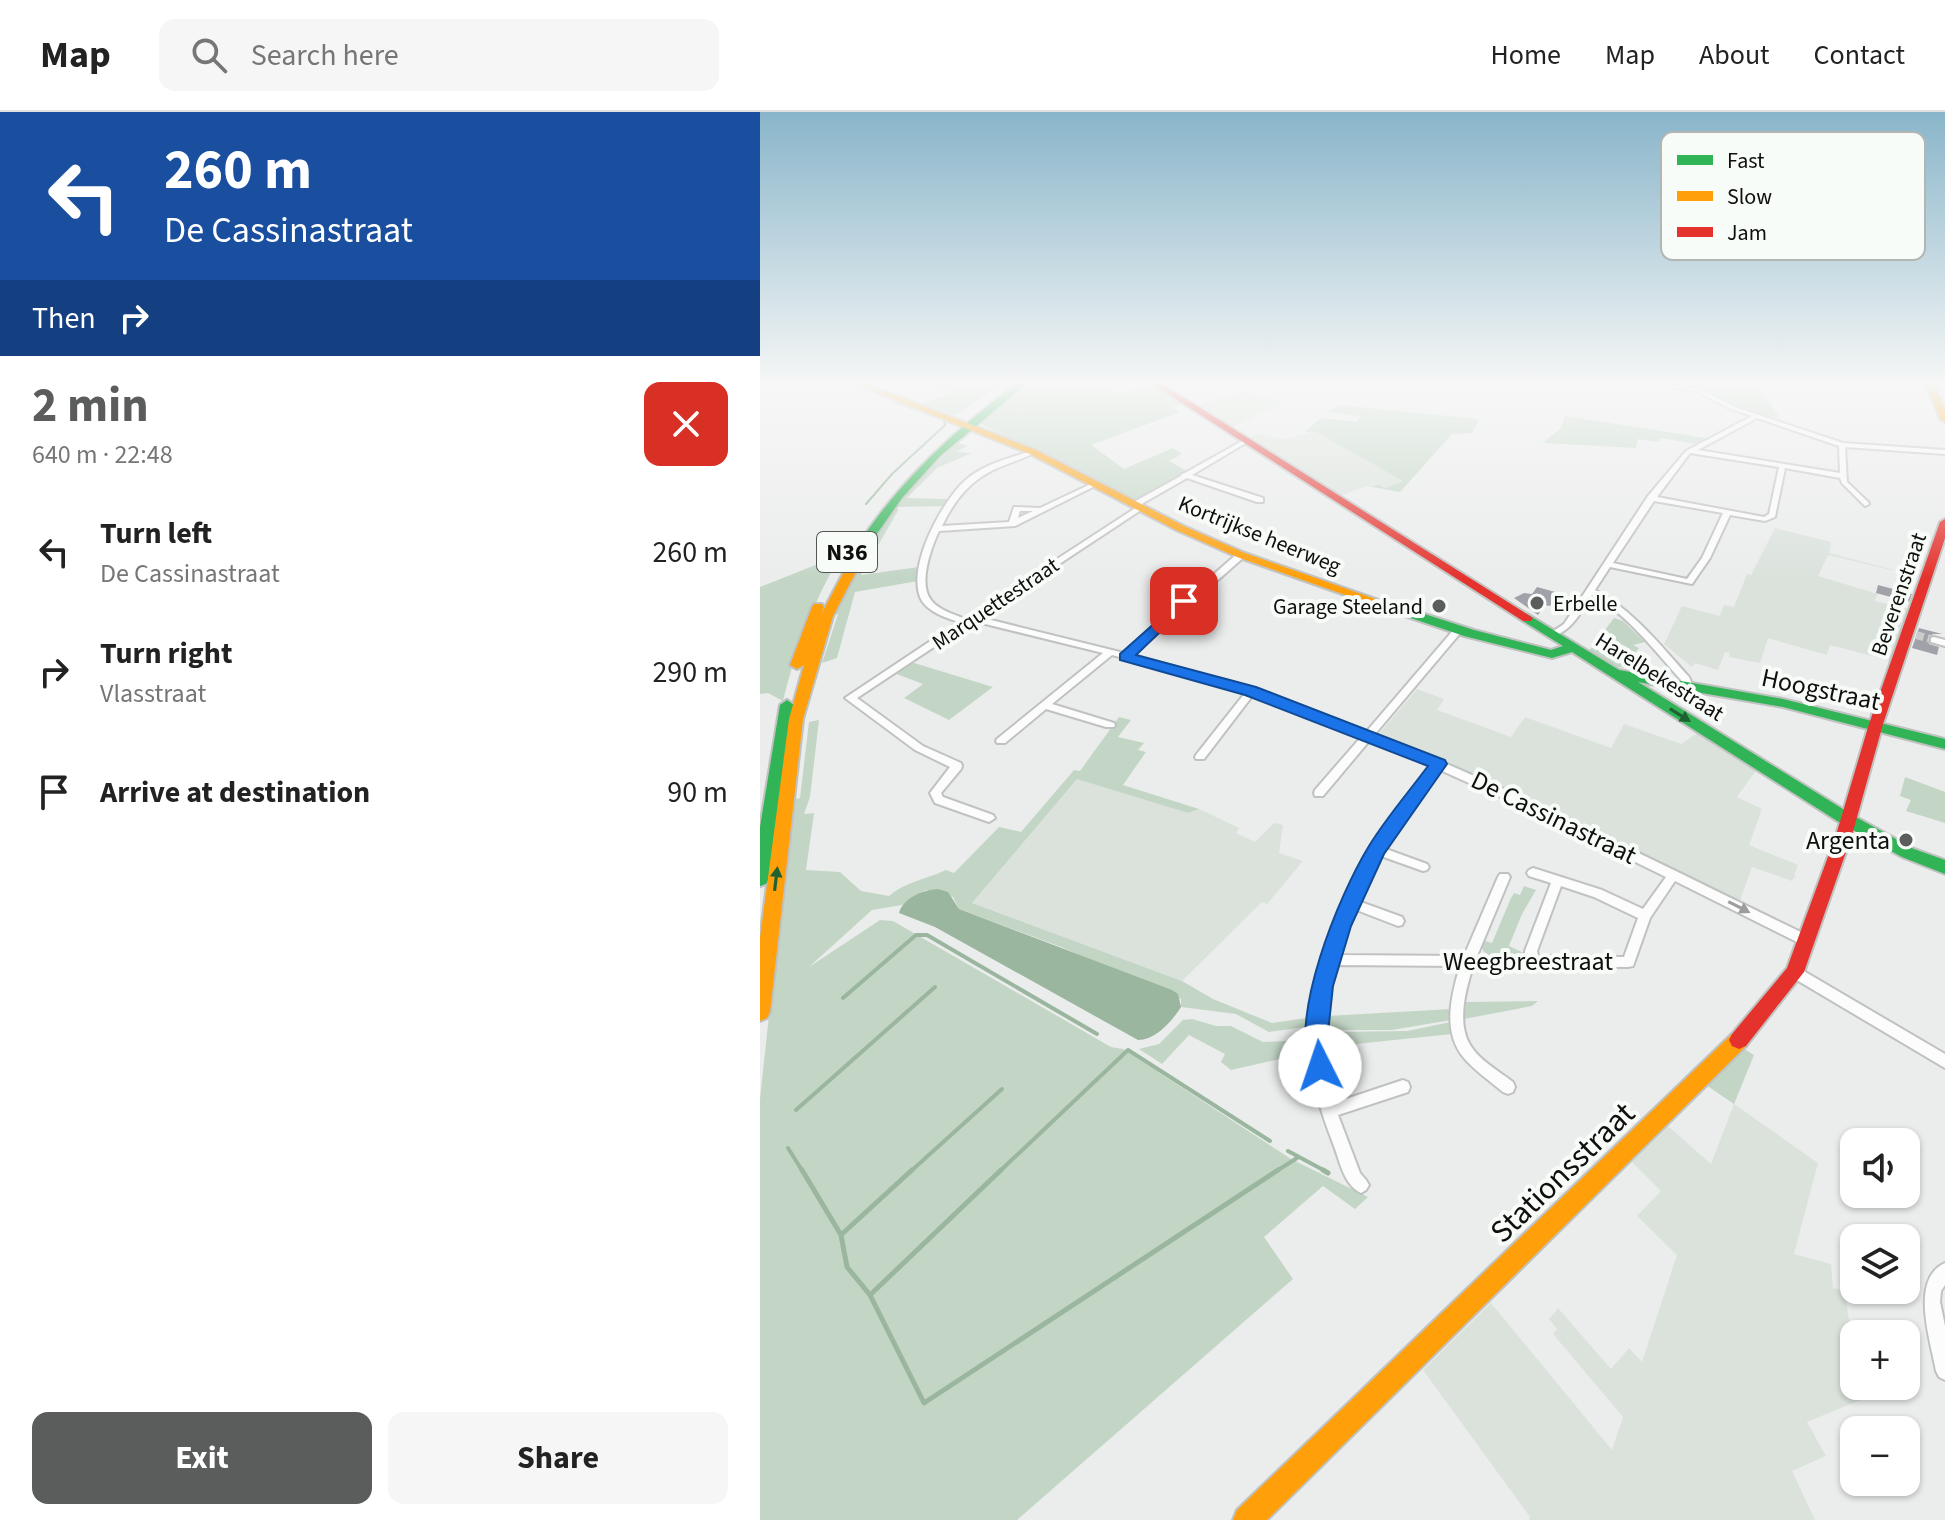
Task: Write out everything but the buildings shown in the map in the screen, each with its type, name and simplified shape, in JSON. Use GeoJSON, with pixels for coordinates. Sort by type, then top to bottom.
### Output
{"type":"FeatureCollection","features":[{"type":"Feature","properties":{"kind":"street","name":"N36"},"geometry":{"type":"LineString","coordinates":[[760,879],[786,706],[805,638],[850,546],[885,497],[930,448]]}},
{"type":"Feature","properties":{"kind":"street","name":"N36"},"geometry":{"type":"LineString","coordinates":[[760,1012],[796,719],[806,672],[842,578],[868,535],[940,448]]}},
{"type":"Feature","properties":{"kind":"street","name":"Kortrijkse heerweg"},"geometry":{"type":"LineString","coordinates":[[1023,448],[1241,555],[1459,629],[1552,654],[1573,647]]}},
{"type":"Feature","properties":{"kind":"street","name":"Marquettestraat"},"geometry":{"type":"LineString","coordinates":[[989,818],[939,800],[935,793],[957,766],[919,748],[850,698],[1184,475],[1234,448]]}},
{"type":"Feature","properties":{"kind":"street","name":"Harelbekestraat"},"geometry":{"type":"LineString","coordinates":[[1257,448],[1848,820],[1908,853],[1945,867]]}},
{"type":"Feature","properties":{"kind":"street"},"geometry":{"type":"LineString","coordinates":[[1694,451],[1699,448]]}},
{"type":"Feature","properties":{"kind":"street"},"geometry":{"type":"LineString","coordinates":[[1708,453],[1709,448]]}},
{"type":"Feature","properties":{"kind":"street"},"geometry":{"type":"LineString","coordinates":[[1842,448],[1843,476],[1848,489],[1865,504]]}},
{"type":"Feature","properties":{"kind":"street"},"geometry":{"type":"LineString","coordinates":[[1882,448],[1945,452]]}},
{"type":"Feature","properties":{"kind":"street"},"geometry":{"type":"LineString","coordinates":[[1033,452],[968,481],[947,507],[937,529],[1012,524],[1095,484]]}},
{"type":"Feature","properties":{"kind":"street"},"geometry":{"type":"LineString","coordinates":[[1553,634],[1567,626],[1651,498],[1688,452],[1843,476]]}},
{"type":"Feature","properties":{"kind":"street"},"geometry":{"type":"LineString","coordinates":[[1651,498],[1757,519],[1770,517],[1782,467]]}},
{"type":"Feature","properties":{"kind":"street"},"geometry":{"type":"LineString","coordinates":[[1184,475],[1260,500]]}},
{"type":"Feature","properties":{"kind":"street"},"geometry":{"type":"LineString","coordinates":[[1607,564],[1689,582],[1706,558],[1727,513]]}},
{"type":"Feature","properties":{"kind":"street","name":"Beverenstraat"},"geometry":{"type":"LineString","coordinates":[[1848,820],[1876,724],[1912,633],[1945,522]]}},
{"type":"Feature","properties":{"kind":"street","name":"De Cassinastraat"},"geometry":{"type":"LineString","coordinates":[[937,529],[926,556],[923,593],[927,602],[939,610],[1251,691],[1439,764],[1582,830],[1805,940]]}},
{"type":"Feature","properties":{"kind":"street"},"geometry":{"type":"LineString","coordinates":[[1125,657],[1241,555]]}},
{"type":"Feature","properties":{"kind":"street"},"geometry":{"type":"LineString","coordinates":[[1590,591],[1601,596],[1650,642],[1686,679],[1687,684]]}},
{"type":"Feature","properties":{"kind":"street"},"geometry":{"type":"LineString","coordinates":[[1319,793],[1459,629]]}},
{"type":"Feature","properties":{"kind":"street"},"geometry":{"type":"LineString","coordinates":[[1934,640],[1945,643]]}},
{"type":"Feature","properties":{"kind":"street"},"geometry":{"type":"LineString","coordinates":[[1001,741],[1109,653]]}},
{"type":"Feature","properties":{"kind":"street","name":"Hoogstraat"},"geometry":{"type":"LineString","coordinates":[[1614,673],[1687,684],[1876,724],[1945,744]]}},
{"type":"Feature","properties":{"kind":"street"},"geometry":{"type":"LineString","coordinates":[[1200,757],[1251,691]]}},
{"type":"Feature","properties":{"kind":"street"},"geometry":{"type":"LineString","coordinates":[[1044,705],[1110,725]]}},
{"type":"Feature","properties":{"kind":"street"},"geometry":{"type":"LineString","coordinates":[[1361,1185],[1354,1178],[1322,1083],[1317,1033],[1322,986],[1350,903],[1376,850],[1439,764]]}},
{"type":"Feature","properties":{"kind":"street","name":"Stationsstraat"},"geometry":{"type":"LineString","coordinates":[[1247,1520],[1751,1028],[1795,972],[1848,820]]}},
{"type":"Feature","properties":{"kind":"street"},"geometry":{"type":"LineString","coordinates":[[1376,850],[1423,867]]}},
{"type":"Feature","properties":{"kind":"street"},"geometry":{"type":"LineString","coordinates":[[1533,873],[1598,893],[1645,916]]}},
{"type":"Feature","properties":{"kind":"street","name":"Weegbreestraat"},"geometry":{"type":"LineString","coordinates":[[1330,960],[1628,962],[1645,916],[1673,875]]}},
{"type":"Feature","properties":{"kind":"street"},"geometry":{"type":"LineString","coordinates":[[1504,877],[1470,960],[1458,1004],[1462,1044],[1508,1087]]}},
{"type":"Feature","properties":{"kind":"street"},"geometry":{"type":"LineString","coordinates":[[1532,962],[1531,951],[1558,880]]}},
{"type":"Feature","properties":{"kind":"street"},"geometry":{"type":"LineString","coordinates":[[1350,903],[1398,921]]}},
{"type":"Feature","properties":{"kind":"street"},"geometry":{"type":"LineString","coordinates":[[1795,972],[1945,1062]]}},
{"type":"Feature","properties":{"kind":"street"},"geometry":{"type":"LineString","coordinates":[[1330,1111],[1403,1087]]}},
{"type":"Feature","properties":{"kind":"street"},"geometry":{"type":"LineString","coordinates":[[1942,1282],[1932,1302],[1945,1371]]}},
{"type":"Feature","properties":{"kind":"shaded area"},"geometry":{"type":"Polygon","coordinates":[[[953,448],[965,448],[956,452],[972,453],[937,468],[907,498],[948,499],[943,506],[897,507],[924,474],[953,448]]]}},
{"type":"Feature","properties":{"kind":"shaded area"},"geometry":{"type":"Polygon","coordinates":[[[1028,448],[1095,448],[1124,469],[1173,448],[1182,454],[1169,461],[1187,471],[1135,502],[1028,448]]]}},
{"type":"Feature","properties":{"kind":"shaded area"},"geometry":{"type":"Polygon","coordinates":[[[1262,448],[1345,448],[1404,481],[1385,488],[1372,484],[1340,496],[1262,448]]]}},
{"type":"Feature","properties":{"kind":"shaded area"},"geometry":{"type":"Polygon","coordinates":[[[1344,448],[1440,448],[1400,492],[1367,486],[1385,488],[1403,481],[1344,448]]]}},
{"type":"Feature","properties":{"kind":"shaded area"},"geometry":{"type":"Polygon","coordinates":[[[899,502],[865,552],[895,509],[899,509],[861,575],[919,567],[918,581],[855,592],[837,658],[822,663],[838,614],[833,614],[844,591],[866,550],[877,532],[899,502]]]}},
{"type":"Feature","properties":{"kind":"shaded area"},"geometry":{"type":"Polygon","coordinates":[[[1775,528],[1831,542],[1829,553],[1921,577],[1828,555],[1818,576],[1878,594],[1874,601],[1909,609],[1892,661],[1830,645],[1827,655],[1768,638],[1760,663],[1729,657],[1730,653],[1725,652],[1718,670],[1695,663],[1692,667],[1664,644],[1682,606],[1720,616],[1724,605],[1734,607],[1747,574],[1751,575],[1775,528]]]}},
{"type":"Feature","properties":{"kind":"shaded area"},"geometry":{"type":"Polygon","coordinates":[[[852,537],[810,616],[783,701],[768,693],[760,694],[760,587],[823,562],[844,538],[852,537]]]}},
{"type":"Feature","properties":{"kind":"shaded area"},"geometry":{"type":"Polygon","coordinates":[[[1614,618],[1623,621],[1645,642],[1633,645],[1639,648],[1629,661],[1632,670],[1611,665],[1589,651],[1614,618]]]}},
{"type":"Feature","properties":{"kind":"shaded area"},"geometry":{"type":"Polygon","coordinates":[[[911,662],[993,687],[949,720],[904,698],[923,684],[894,673],[911,662]]]}},
{"type":"Feature","properties":{"kind":"shaded area"},"geometry":{"type":"Polygon","coordinates":[[[1417,689],[1444,699],[1437,710],[1511,737],[1525,717],[1611,748],[1624,724],[1681,744],[1699,732],[1757,769],[1737,797],[1762,809],[1749,845],[1798,865],[1794,875],[1797,878],[1794,877],[1792,881],[1752,867],[1739,903],[1481,778],[1378,735],[1417,689]]]}},
{"type":"Feature","properties":{"kind":"shaded area"},"geometry":{"type":"Polygon","coordinates":[[[1119,717],[1131,720],[1118,737],[1144,743],[1138,750],[1146,752],[1123,785],[1199,809],[1188,813],[1077,779],[972,903],[1182,981],[1213,999],[1272,1023],[1307,1018],[1306,1027],[1269,1032],[1236,1014],[1181,1007],[1181,999],[1061,947],[959,909],[953,897],[926,890],[902,905],[872,910],[809,967],[880,920],[893,921],[1111,1047],[1123,1049],[1291,1159],[1368,1197],[1355,1209],[1323,1186],[1264,1237],[1293,1279],[1017,1520],[760,1520],[760,1099],[792,800],[800,798],[809,722],[819,720],[810,797],[804,814],[814,813],[806,870],[840,872],[861,891],[889,896],[909,884],[946,870],[954,873],[999,827],[1021,832],[1074,770],[1080,771],[1119,717]]]}},
{"type":"Feature","properties":{"kind":"shaded area"},"geometry":{"type":"Polygon","coordinates":[[[1905,777],[1945,792],[1945,823],[1906,811],[1911,800],[1900,796],[1905,777]]]}},
{"type":"Feature","properties":{"kind":"shaded area"},"geometry":{"type":"Polygon","coordinates":[[[1077,778],[1188,813],[1199,809],[1239,828],[1236,833],[1255,842],[1274,823],[1283,825],[1279,853],[1303,861],[1267,904],[1262,902],[1182,981],[972,903],[1077,778]]]}},
{"type":"Feature","properties":{"kind":"shaded area"},"geometry":{"type":"Polygon","coordinates":[[[1524,886],[1536,890],[1509,946],[1524,953],[1523,957],[1492,957],[1482,947],[1485,941],[1492,943],[1511,898],[1514,893],[1520,895],[1524,886]]]}},
{"type":"Feature","properties":{"kind":"shaded area"},"geometry":{"type":"Polygon","coordinates":[[[938,889],[948,892],[959,909],[1172,990],[1178,994],[1181,1007],[1157,1033],[1138,1040],[935,927],[899,913],[914,896],[938,889]]]}},
{"type":"Feature","properties":{"kind":"shaded area"},"geometry":{"type":"Polygon","coordinates":[[[1538,1001],[1532,1006],[1464,1019],[1466,1002],[1538,1001]]]}},
{"type":"Feature","properties":{"kind":"shaded area"},"geometry":{"type":"Polygon","coordinates":[[[1451,1009],[1451,1020],[1392,1030],[1327,1030],[1327,1016],[1451,1009]]]}},
{"type":"Feature","properties":{"kind":"shaded area"},"geometry":{"type":"Polygon","coordinates":[[[1192,1019],[1216,1026],[1231,1026],[1263,1042],[1307,1040],[1307,1053],[1231,1070],[1221,1062],[1225,1054],[1189,1035],[1162,1064],[1139,1049],[1159,1044],[1183,1020],[1192,1019]]]}},
{"type":"Feature","properties":{"kind":"shaded area"},"geometry":{"type":"Polygon","coordinates":[[[1451,1022],[1452,1034],[1327,1047],[1326,1033],[1407,1031],[1451,1022]]]}},
{"type":"Feature","properties":{"kind":"shaded area"},"geometry":{"type":"Polygon","coordinates":[[[1743,1048],[1754,1055],[1734,1104],[1703,1083],[1743,1048]]]}},
{"type":"Feature","properties":{"kind":"shaded area"},"geometry":{"type":"Polygon","coordinates":[[[1734,1104],[1818,1163],[1794,1254],[1831,1264],[1833,1288],[1840,1290],[1840,1304],[1847,1304],[1849,1320],[1840,1320],[1840,1400],[1860,1400],[1807,1422],[1826,1456],[1792,1471],[1815,1520],[1529,1520],[1530,1517],[1423,1370],[1491,1303],[1612,1450],[1623,1417],[1553,1334],[1557,1329],[1549,1319],[1558,1308],[1611,1369],[1629,1348],[1642,1362],[1677,1255],[1637,1216],[1661,1191],[1632,1162],[1668,1126],[1711,1164],[1734,1104]]]}},
{"type":"Feature","properties":{"kind":"waterway"},"geometry":{"type":"LineString","coordinates":[[866,504],[920,448]]}},
{"type":"Feature","properties":{"kind":"waterway"},"geometry":{"type":"LineString","coordinates":[[843,998],[916,935],[927,935],[1097,1034]]}},
{"type":"Feature","properties":{"kind":"waterway"},"geometry":{"type":"LineString","coordinates":[[796,1110],[935,987]]}},
{"type":"Feature","properties":{"kind":"waterway"},"geometry":{"type":"LineString","coordinates":[[999,1172],[1128,1050],[1270,1141]]}},
{"type":"Feature","properties":{"kind":"waterway"},"geometry":{"type":"LineString","coordinates":[[910,1172],[1002,1089]]}},
{"type":"Feature","properties":{"kind":"waterway"},"geometry":{"type":"LineString","coordinates":[[788,1148],[803,1172]]}},
{"type":"Feature","properties":{"kind":"waterway"},"geometry":{"type":"LineString","coordinates":[[1288,1151],[1327,1172]]}},
{"type":"Feature","properties":{"kind":"waterway"},"geometry":{"type":"LineString","coordinates":[[1275,1172],[1297,1158]]}},
{"type":"Feature","properties":{"kind":"waterway"},"geometry":{"type":"LineString","coordinates":[[802,1170],[841,1235],[847,1267],[870,1295]]}},
{"type":"Feature","properties":{"kind":"waterway"},"geometry":{"type":"LineString","coordinates":[[842,1234],[912,1170]]}},
{"type":"Feature","properties":{"kind":"waterway"},"geometry":{"type":"LineString","coordinates":[[870,1295],[1001,1170]]}},
{"type":"Feature","properties":{"kind":"waterway"},"geometry":{"type":"LineString","coordinates":[[870,1295],[924,1403],[1278,1170]]}},
{"type":"Feature","properties":{"kind":"waterway"},"geometry":{"type":"LineString","coordinates":[[1323,1170],[1328,1173]]}},
{"type":"Feature","properties":{"kind":"tunnel"},"geometry":{"type":"LineString","coordinates":[[1916,635],[1934,640]]}},
{"type":"Feature","properties":{"kind":"traffic: fast"},"geometry":{"type":"LineString","coordinates":[[865,543],[898,496],[944,448]]}},
{"type":"Feature","properties":{"kind":"traffic: fast"},"geometry":{"type":"LineString","coordinates":[[1409,613],[1469,633],[1552,654],[1573,647]]}},
{"type":"Feature","properties":{"kind":"traffic: fast"},"geometry":{"type":"LineString","coordinates":[[1527,618],[1848,820],[1908,853],[1945,867]]}},
{"type":"Feature","properties":{"kind":"traffic: fast"},"geometry":{"type":"LineString","coordinates":[[1618,674],[1783,703],[1945,744]]}},
{"type":"Feature","properties":{"kind":"traffic: fast"},"geometry":{"type":"LineString","coordinates":[[760,879],[787,705]]}},
{"type":"Feature","properties":{"kind":"traffic: slow"},"geometry":{"type":"LineString","coordinates":[[1022,448],[1180,528],[1241,555],[1409,613]]}},
{"type":"Feature","properties":{"kind":"traffic: slow"},"geometry":{"type":"LineString","coordinates":[[760,1012],[796,719],[827,616],[865,543]]}},
{"type":"Feature","properties":{"kind":"traffic: slow"},"geometry":{"type":"LineString","coordinates":[[797,665],[818,607]]}},
{"type":"Feature","properties":{"kind":"traffic: slow"},"geometry":{"type":"LineString","coordinates":[[1247,1520],[1739,1040]]}},
{"type":"Feature","properties":{"kind":"traffic: jam"},"geometry":{"type":"LineString","coordinates":[[1257,448],[1527,618]]}},
{"type":"Feature","properties":{"kind":"traffic: jam"},"geometry":{"type":"LineString","coordinates":[[1739,1040],[1795,972],[1844,835],[1876,724],[1945,522]]}},
{"type":"Feature","properties":{"kind":"place","name":"Erbelle"},"geometry":{"type":"Point","coordinates":[1537,603]}},
{"type":"Feature","properties":{"kind":"place","name":"Garage Steeland"},"geometry":{"type":"Point","coordinates":[1439,606]}},
{"type":"Feature","properties":{"kind":"place","name":"Argenta"},"geometry":{"type":"Point","coordinates":[1906,840]}},
{"type":"Feature","properties":{"kind":"route"},"geometry":{"type":"LineString","coordinates":[[1184,601],[1125,657],[1251,691],[1439,764],[1390,828],[1350,903],[1322,986],[1317,1033],[1320,1066]]}}]}
